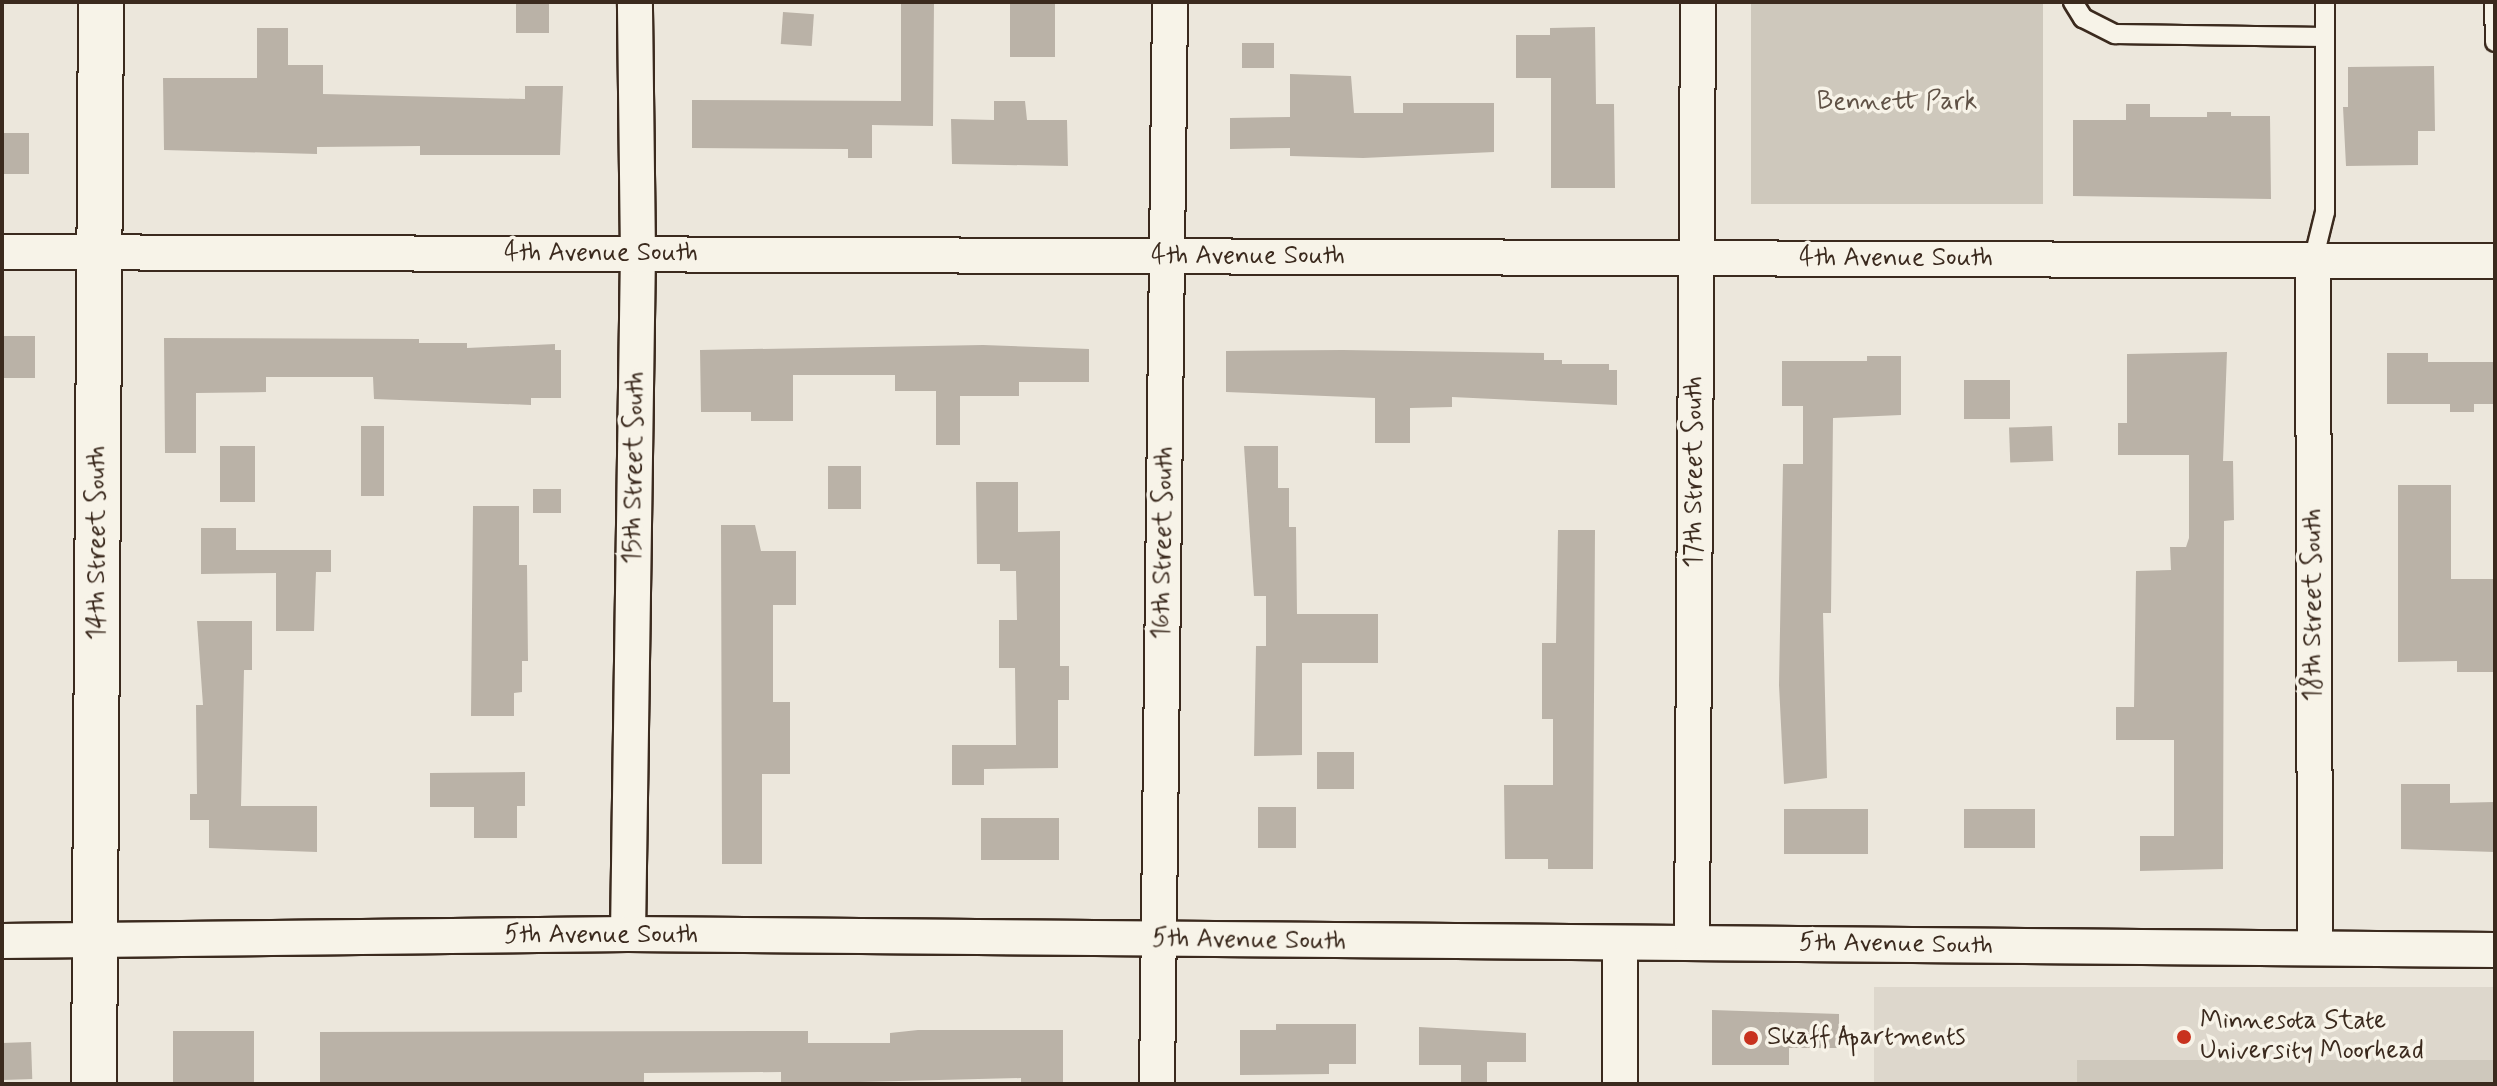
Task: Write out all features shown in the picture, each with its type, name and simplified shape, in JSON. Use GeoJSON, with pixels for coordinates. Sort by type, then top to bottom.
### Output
{"type":"FeatureCollection","features":[{"type":"Feature","properties":{"kind":"street","name":"14th Street South"},"geometry":{"type":"LineString","coordinates":[[94,1084],[101,2]]}},
{"type":"Feature","properties":{"kind":"street","name":"15th Street South"},"geometry":{"type":"LineString","coordinates":[[628,934],[638,255],[635,2]]}},
{"type":"Feature","properties":{"kind":"street","name":"16th Street South"},"geometry":{"type":"LineString","coordinates":[[1157,1084],[1170,2]]}},
{"type":"Feature","properties":{"kind":"street","name":"17th Street South"},"geometry":{"type":"LineString","coordinates":[[1692,942],[1698,2]]}},
{"type":"Feature","properties":{"kind":"street","name":"4th Avenue South"},"geometry":{"type":"LineString","coordinates":[[2,252],[2495,261]]}},
{"type":"Feature","properties":{"kind":"street","name":"18th Street South"},"geometry":{"type":"LineString","coordinates":[[2313,261],[2315,948]]}},
{"type":"Feature","properties":{"kind":"street","name":"5th Avenue South"},"geometry":{"type":"LineString","coordinates":[[2,941],[628,934],[1620,945],[1692,942],[2495,950]]}},
{"type":"Feature","properties":{"kind":"street"},"geometry":{"type":"LineString","coordinates":[[1620,945],[1620,1084]]}},
{"type":"Feature","properties":{"kind":"lane"},"geometry":{"type":"LineString","coordinates":[[2073,2],[2083,18],[2115,34],[2325,37]]}},
{"type":"Feature","properties":{"kind":"lane"},"geometry":{"type":"LineString","coordinates":[[2313,261],[2325,212],[2325,2]]}},
{"type":"Feature","properties":{"kind":"lane"},"geometry":{"type":"LineString","coordinates":[[2494,2],[2495,42]]}},
{"type":"Feature","properties":{"kind":"shaded area","name":"Minnesota State University Moorhead"},"geometry":{"type":"Polygon","coordinates":[[[1874,987],[2495,987],[2495,1084],[1874,1084],[1874,987]]]}},
{"type":"Feature","properties":{"kind":"green space","name":"Bennett Park"},"geometry":{"type":"Polygon","coordinates":[[[1751,2],[2043,2],[2043,204],[1751,204],[1751,2]]]}},
{"type":"Feature","properties":{"kind":"green space"},"geometry":{"type":"Polygon","coordinates":[[[2077,1060],[2495,1060],[2495,1084],[2077,1084],[2077,1060]]]}},
{"type":"Feature","properties":{"kind":"building"},"geometry":{"type":"Polygon","coordinates":[[[516,2],[549,2],[549,33],[516,33],[516,2]]]}},
{"type":"Feature","properties":{"kind":"building"},"geometry":{"type":"Polygon","coordinates":[[[901,2],[934,2],[933,126],[872,125],[872,158],[848,158],[848,149],[692,148],[692,100],[901,101],[901,2]]]}},
{"type":"Feature","properties":{"kind":"building"},"geometry":{"type":"Polygon","coordinates":[[[1010,2],[1055,2],[1055,57],[1010,57],[1010,2]]]}},
{"type":"Feature","properties":{"kind":"building"},"geometry":{"type":"Polygon","coordinates":[[[783,12],[814,14],[812,46],[781,44],[783,12]]]}},
{"type":"Feature","properties":{"kind":"building"},"geometry":{"type":"Polygon","coordinates":[[[1595,27],[1596,104],[1614,104],[1615,188],[1551,188],[1551,78],[1516,78],[1516,35],[1550,35],[1550,28],[1595,27]]]}},
{"type":"Feature","properties":{"kind":"building"},"geometry":{"type":"Polygon","coordinates":[[[257,28],[288,28],[288,65],[323,65],[323,94],[525,99],[525,86],[563,86],[560,155],[420,155],[420,146],[317,147],[317,154],[164,150],[163,78],[257,78],[257,28]]]}},
{"type":"Feature","properties":{"kind":"building"},"geometry":{"type":"Polygon","coordinates":[[[1242,43],[1274,43],[1274,68],[1242,68],[1242,43]]]}},
{"type":"Feature","properties":{"kind":"building"},"geometry":{"type":"Polygon","coordinates":[[[2434,66],[2435,131],[2418,131],[2418,165],[2346,166],[2343,107],[2348,107],[2348,67],[2434,66]]]}},
{"type":"Feature","properties":{"kind":"building"},"geometry":{"type":"Polygon","coordinates":[[[1290,74],[1351,76],[1354,113],[1403,113],[1403,103],[1494,103],[1494,152],[1363,158],[1290,156],[1290,148],[1230,149],[1230,118],[1290,117],[1290,74]]]}},
{"type":"Feature","properties":{"kind":"building"},"geometry":{"type":"Polygon","coordinates":[[[994,101],[1025,101],[1027,120],[1067,120],[1068,166],[952,164],[951,119],[994,120],[994,101]]]}},
{"type":"Feature","properties":{"kind":"building"},"geometry":{"type":"Polygon","coordinates":[[[2126,104],[2150,104],[2150,117],[2207,117],[2207,112],[2231,112],[2231,116],[2270,116],[2271,199],[2073,196],[2073,120],[2126,120],[2126,104]]]}},
{"type":"Feature","properties":{"kind":"building"},"geometry":{"type":"Polygon","coordinates":[[[2,133],[29,133],[29,174],[2,174],[2,133]]]}},
{"type":"Feature","properties":{"kind":"building"},"geometry":{"type":"Polygon","coordinates":[[[2,336],[35,336],[35,378],[2,378],[2,336]]]}},
{"type":"Feature","properties":{"kind":"building"},"geometry":{"type":"Polygon","coordinates":[[[164,338],[419,339],[419,343],[467,343],[467,348],[555,344],[555,350],[561,350],[561,398],[531,398],[531,405],[374,399],[373,377],[266,377],[266,392],[196,393],[196,453],[165,453],[164,338]]]}},
{"type":"Feature","properties":{"kind":"building"},"geometry":{"type":"Polygon","coordinates":[[[983,345],[1089,349],[1089,382],[1019,382],[1019,396],[960,396],[960,445],[936,445],[936,391],[895,391],[895,375],[793,375],[793,421],[751,421],[751,412],[701,412],[700,350],[983,345]]]}},
{"type":"Feature","properties":{"kind":"building"},"geometry":{"type":"Polygon","coordinates":[[[1226,351],[1544,353],[1544,360],[1562,360],[1562,364],[1609,364],[1609,370],[1617,370],[1617,405],[1452,397],[1452,407],[1410,408],[1410,443],[1375,443],[1375,398],[1226,392],[1226,351]]]}},
{"type":"Feature","properties":{"kind":"building"},"geometry":{"type":"Polygon","coordinates":[[[2227,352],[2223,461],[2233,461],[2234,520],[2224,521],[2223,869],[2140,871],[2140,836],[2174,836],[2174,740],[2116,740],[2116,707],[2134,707],[2136,571],[2171,570],[2170,547],[2186,547],[2189,538],[2189,455],[2118,455],[2118,423],[2127,423],[2127,354],[2227,352]]]}},
{"type":"Feature","properties":{"kind":"building"},"geometry":{"type":"Polygon","coordinates":[[[2387,353],[2428,353],[2428,362],[2495,362],[2495,404],[2474,404],[2474,412],[2450,412],[2450,404],[2387,404],[2387,353]]]}},
{"type":"Feature","properties":{"kind":"building"},"geometry":{"type":"Polygon","coordinates":[[[1867,356],[1901,356],[1901,415],[1833,418],[1831,613],[1823,613],[1827,778],[1784,784],[1779,685],[1783,464],[1803,464],[1803,406],[1782,406],[1782,361],[1867,361],[1867,356]]]}},
{"type":"Feature","properties":{"kind":"building"},"geometry":{"type":"Polygon","coordinates":[[[1964,380],[2010,380],[2010,419],[1964,419],[1964,380]]]}},
{"type":"Feature","properties":{"kind":"building"},"geometry":{"type":"Polygon","coordinates":[[[361,426],[384,426],[384,496],[361,496],[361,426]]]}},
{"type":"Feature","properties":{"kind":"building"},"geometry":{"type":"Polygon","coordinates":[[[2052,426],[2053,461],[2010,462],[2009,428],[2052,426]]]}},
{"type":"Feature","properties":{"kind":"building"},"geometry":{"type":"Polygon","coordinates":[[[220,446],[255,446],[255,502],[220,502],[220,446]]]}},
{"type":"Feature","properties":{"kind":"building"},"geometry":{"type":"Polygon","coordinates":[[[1244,446],[1278,446],[1278,488],[1289,488],[1289,527],[1296,527],[1297,614],[1378,614],[1378,663],[1302,663],[1302,755],[1254,756],[1256,646],[1266,646],[1266,596],[1254,596],[1244,446]]]}},
{"type":"Feature","properties":{"kind":"building"},"geometry":{"type":"Polygon","coordinates":[[[828,466],[861,466],[861,509],[828,509],[828,466]]]}},
{"type":"Feature","properties":{"kind":"building"},"geometry":{"type":"Polygon","coordinates":[[[976,482],[1018,482],[1018,532],[1060,531],[1060,666],[1069,666],[1069,700],[1058,700],[1058,768],[984,769],[984,785],[952,785],[952,745],[1016,745],[1015,668],[999,668],[999,620],[1017,620],[1016,571],[1000,571],[1000,564],[977,564],[976,482]]]}},
{"type":"Feature","properties":{"kind":"building"},"geometry":{"type":"Polygon","coordinates":[[[2398,485],[2451,485],[2451,579],[2495,579],[2495,672],[2457,672],[2457,661],[2398,662],[2398,485]]]}},
{"type":"Feature","properties":{"kind":"building"},"geometry":{"type":"Polygon","coordinates":[[[533,489],[561,489],[561,513],[533,513],[533,489]]]}},
{"type":"Feature","properties":{"kind":"building"},"geometry":{"type":"Polygon","coordinates":[[[473,506],[519,506],[519,565],[527,565],[528,661],[522,661],[522,692],[514,693],[514,716],[471,716],[473,506]]]}},
{"type":"Feature","properties":{"kind":"building"},"geometry":{"type":"Polygon","coordinates":[[[721,525],[755,525],[761,551],[796,551],[796,605],[773,605],[773,702],[790,702],[790,774],[762,774],[762,864],[722,864],[721,525]]]}},
{"type":"Feature","properties":{"kind":"building"},"geometry":{"type":"Polygon","coordinates":[[[201,528],[236,528],[236,550],[331,550],[331,572],[316,572],[314,631],[276,631],[276,573],[201,574],[201,528]]]}},
{"type":"Feature","properties":{"kind":"building"},"geometry":{"type":"Polygon","coordinates":[[[1558,530],[1595,530],[1593,869],[1548,869],[1548,859],[1505,859],[1504,785],[1553,785],[1553,719],[1542,719],[1542,643],[1556,643],[1558,530]]]}},
{"type":"Feature","properties":{"kind":"building"},"geometry":{"type":"Polygon","coordinates":[[[197,621],[252,621],[252,670],[244,670],[241,806],[317,806],[317,852],[209,848],[209,820],[190,820],[190,794],[197,794],[196,705],[203,705],[197,621]]]}},
{"type":"Feature","properties":{"kind":"building"},"geometry":{"type":"Polygon","coordinates":[[[1317,752],[1354,752],[1354,789],[1317,789],[1317,752]]]}},
{"type":"Feature","properties":{"kind":"building"},"geometry":{"type":"Polygon","coordinates":[[[525,772],[525,806],[517,806],[517,838],[474,838],[474,807],[430,807],[430,773],[525,772]]]}},
{"type":"Feature","properties":{"kind":"building"},"geometry":{"type":"Polygon","coordinates":[[[2401,784],[2450,784],[2450,803],[2495,802],[2495,852],[2401,849],[2401,784]]]}},
{"type":"Feature","properties":{"kind":"building"},"geometry":{"type":"Polygon","coordinates":[[[1258,807],[1296,807],[1296,848],[1258,848],[1258,807]]]}},
{"type":"Feature","properties":{"kind":"building"},"geometry":{"type":"Polygon","coordinates":[[[1784,809],[1868,809],[1868,854],[1784,854],[1784,809]]]}},
{"type":"Feature","properties":{"kind":"building"},"geometry":{"type":"Polygon","coordinates":[[[1964,809],[2035,809],[2035,848],[1964,848],[1964,809]]]}},
{"type":"Feature","properties":{"kind":"building"},"geometry":{"type":"Polygon","coordinates":[[[981,818],[1059,818],[1059,860],[981,860],[981,818]]]}},
{"type":"Feature","properties":{"kind":"building","name":"Skaff Apartments"},"geometry":{"type":"Polygon","coordinates":[[[1712,1010],[1839,1014],[1839,1048],[1789,1048],[1789,1065],[1712,1065],[1712,1010]]]}},
{"type":"Feature","properties":{"kind":"building"},"geometry":{"type":"Polygon","coordinates":[[[1276,1024],[1356,1024],[1356,1064],[1329,1064],[1329,1074],[1240,1075],[1240,1030],[1276,1030],[1276,1024]]]}},
{"type":"Feature","properties":{"kind":"building"},"geometry":{"type":"Polygon","coordinates":[[[1419,1027],[1526,1033],[1526,1062],[1487,1062],[1487,1084],[1461,1084],[1461,1065],[1419,1065],[1419,1027]]]}},
{"type":"Feature","properties":{"kind":"building"},"geometry":{"type":"Polygon","coordinates":[[[918,1030],[1063,1030],[1063,1084],[1021,1084],[1021,1078],[781,1084],[781,1072],[644,1073],[644,1083],[320,1084],[320,1032],[808,1031],[808,1043],[890,1043],[890,1033],[918,1030]]]}},
{"type":"Feature","properties":{"kind":"building"},"geometry":{"type":"Polygon","coordinates":[[[173,1031],[254,1031],[254,1084],[173,1084],[173,1031]]]}},
{"type":"Feature","properties":{"kind":"building"},"geometry":{"type":"Polygon","coordinates":[[[31,1042],[32,1079],[3,1080],[2,1043],[31,1042]]]}},
{"type":"Feature","properties":{"kind":"place","name":"Minnesota State University Moorhead"},"geometry":{"type":"Point","coordinates":[2184,1037]}},
{"type":"Feature","properties":{"kind":"place","name":"Skaff Apartments"},"geometry":{"type":"Point","coordinates":[1751,1038]}}]}
